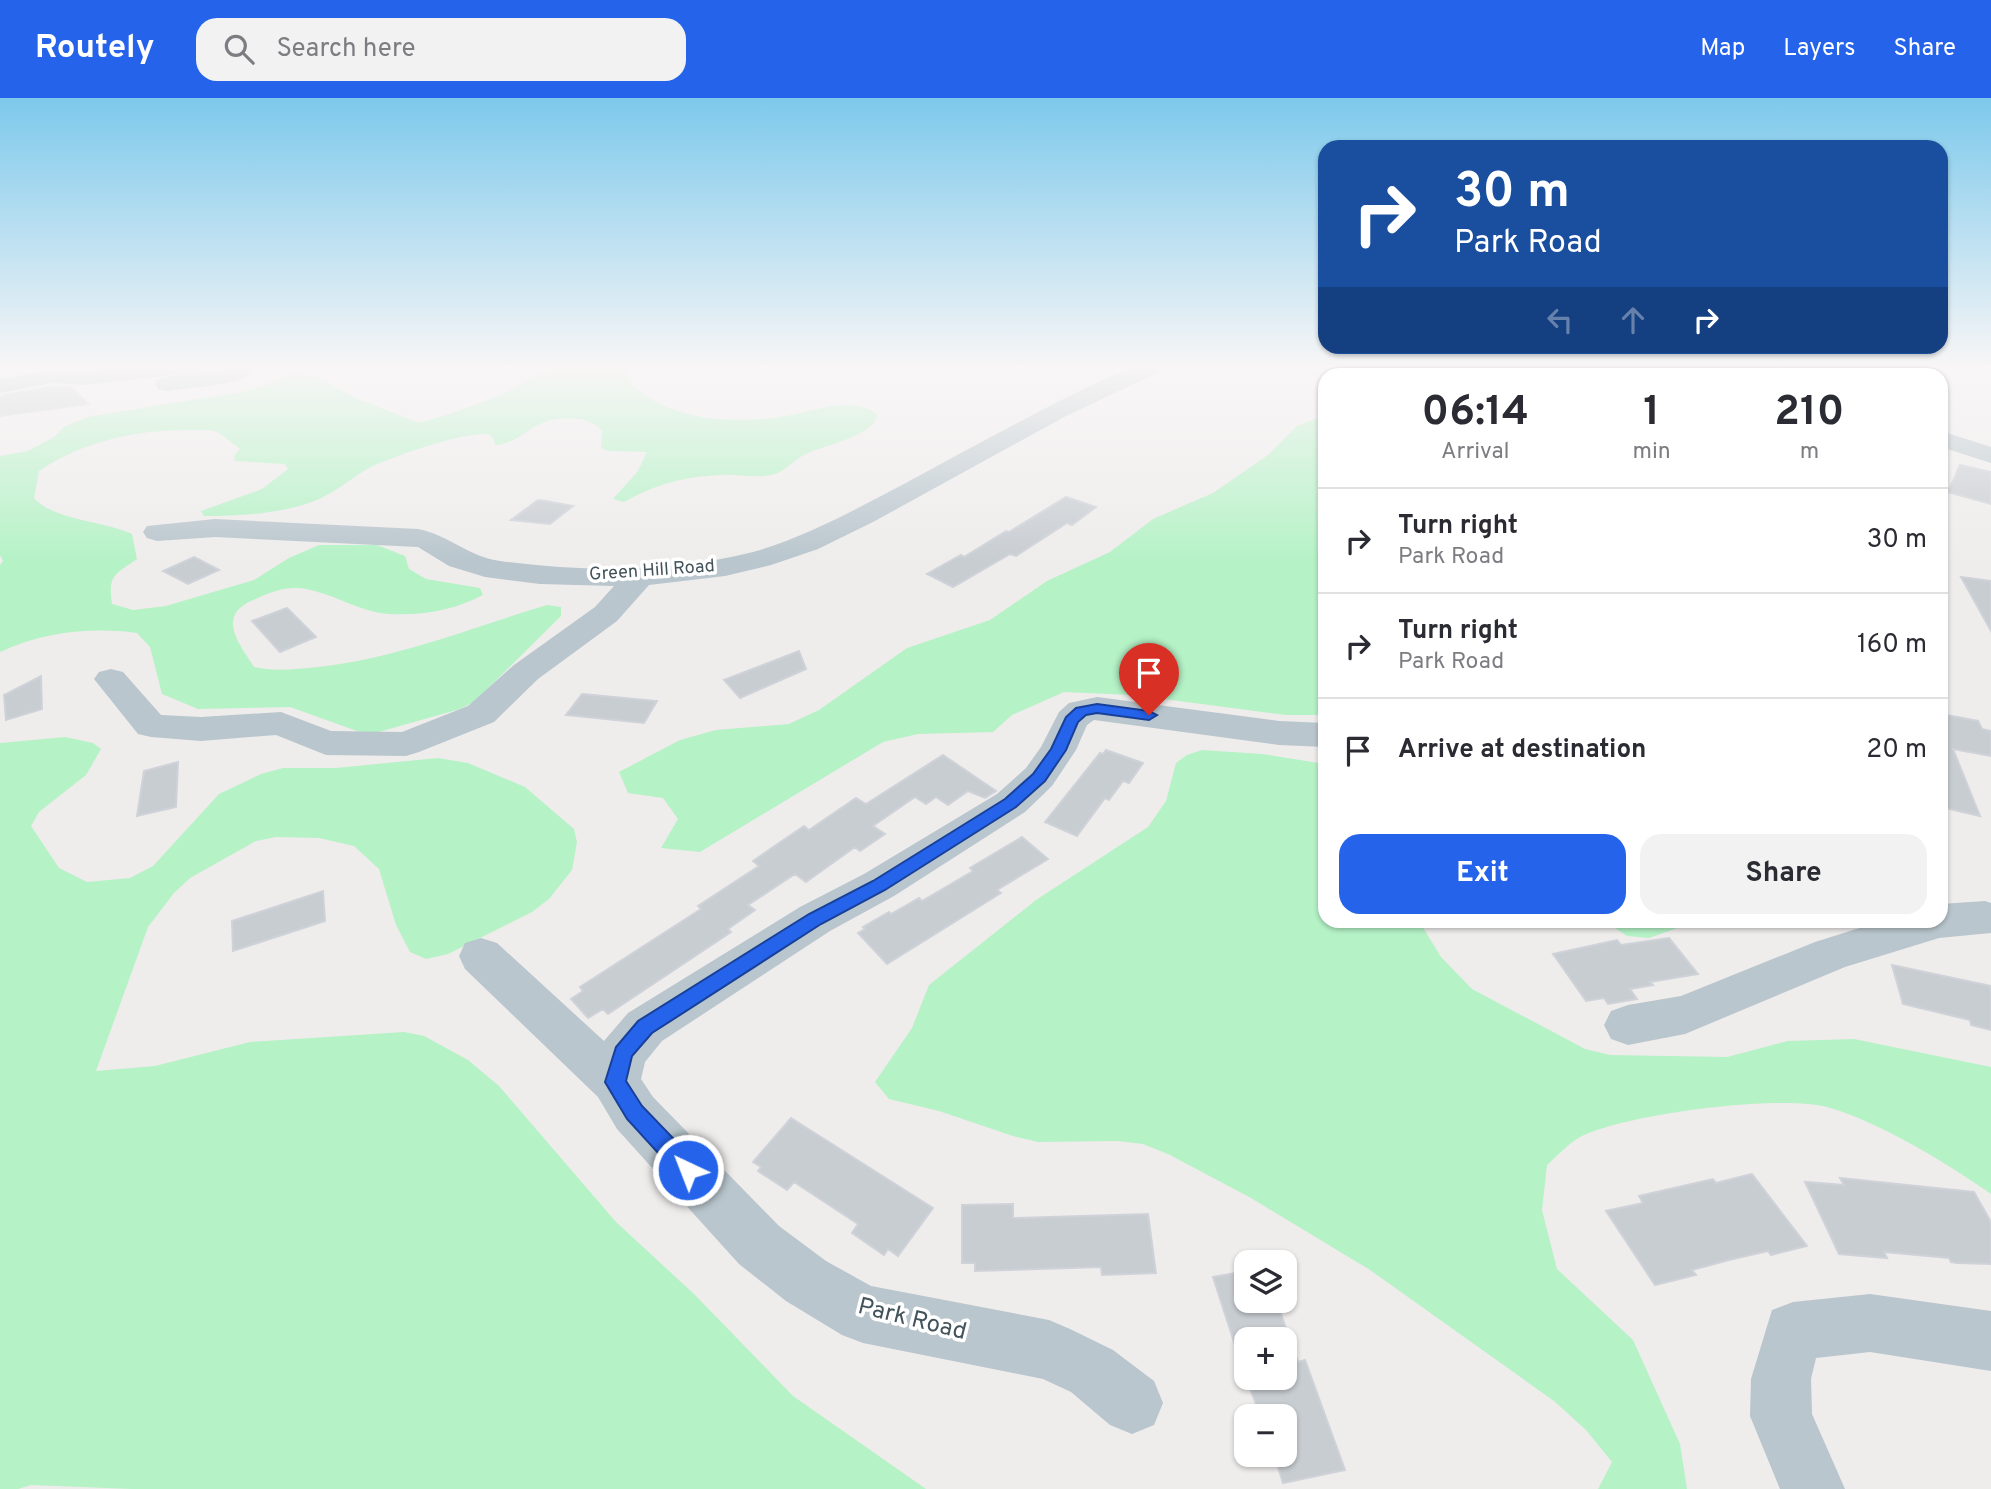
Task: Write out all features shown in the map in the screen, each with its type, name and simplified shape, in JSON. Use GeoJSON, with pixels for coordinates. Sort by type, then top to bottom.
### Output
{"type":"FeatureCollection","features":[{"type":"Feature","properties":{"kind":"street","name":"Green Hill Road"},"geometry":{"type":"LineString","coordinates":[[157,532],[215,528],[418,538],[435,540],[451,556],[469,564],[506,571],[588,576],[679,573],[757,560],[831,533],[1022,431]]}},
{"type":"Feature","properties":{"kind":"street"},"geometry":{"type":"LineString","coordinates":[[1948,441],[1991,455]]}},
{"type":"Feature","properties":{"kind":"street"},"geometry":{"type":"LineString","coordinates":[[111,679],[151,726],[201,729],[281,723],[326,743],[405,744],[481,714],[526,672],[606,614],[642,575]]}},
{"type":"Feature","properties":{"kind":"street"},"geometry":{"type":"LineString","coordinates":[[615,1082],[623,1053],[645,1027],[815,919],[879,886],[1011,803],[1039,777],[1058,750],[1072,720],[1082,711],[1097,708],[1279,733],[1318,735]]}},
{"type":"Feature","properties":{"kind":"street"},"geometry":{"type":"LineString","coordinates":[[1948,919],[1989,912]]}},
{"type":"Feature","properties":{"kind":"street"},"geometry":{"type":"LineString","coordinates":[[1628,1025],[1685,1015],[1831,954],[1916,928]]}},
{"type":"Feature","properties":{"kind":"street","name":"Park Road"},"geometry":{"type":"LineString","coordinates":[[481,956],[615,1082],[635,1113],[759,1245],[806,1281],[863,1314],[1049,1350],[1093,1371],[1132,1403]]}},
{"type":"Feature","properties":{"kind":"street"},"geometry":{"type":"LineString","coordinates":[[1813,1489],[1781,1416],[1781,1379],[1793,1331],[1870,1323],[1991,1341]]}},
{"type":"Feature","properties":{"kind":"green space"},"geometry":{"type":"Polygon","coordinates":[[[60,431],[158,431],[95,444],[39,471],[34,498],[43,505],[66,516],[132,534],[137,559],[114,577],[111,587],[112,604],[133,610],[166,606],[254,580],[289,558],[319,545],[377,545],[405,556],[409,569],[426,579],[480,588],[483,595],[449,608],[426,613],[390,614],[309,590],[291,588],[273,592],[251,601],[235,615],[234,632],[254,667],[286,670],[377,657],[547,605],[561,607],[561,616],[474,702],[460,709],[368,735],[290,707],[198,709],[162,694],[150,647],[137,633],[67,633],[33,640],[0,652],[0,565],[3,561],[0,555],[0,456],[28,451],[60,431]]]}},
{"type":"Feature","properties":{"kind":"green space"},"geometry":{"type":"Polygon","coordinates":[[[213,431],[528,431],[503,444],[496,445],[491,435],[481,434],[430,445],[369,468],[333,492],[296,507],[257,514],[204,516],[201,511],[262,489],[288,469],[285,464],[235,461],[234,456],[240,449],[213,431]]]}},
{"type":"Feature","properties":{"kind":"green space"},"geometry":{"type":"Polygon","coordinates":[[[602,431],[864,431],[806,454],[775,474],[682,479],[648,490],[624,502],[613,499],[638,471],[647,452],[609,451],[601,448],[602,431]]]}},
{"type":"Feature","properties":{"kind":"green space"},"geometry":{"type":"Polygon","coordinates":[[[1292,431],[1318,431],[1318,715],[1286,715],[1133,695],[1064,692],[1012,715],[993,732],[918,734],[883,742],[700,852],[661,848],[678,819],[663,798],[628,793],[619,772],[680,740],[716,730],[789,724],[819,710],[907,648],[990,620],[1047,581],[1110,552],[1153,519],[1213,493],[1268,455],[1292,431]]]}},
{"type":"Feature","properties":{"kind":"green space"},"geometry":{"type":"Polygon","coordinates":[[[65,737],[93,743],[101,749],[86,775],[39,812],[31,826],[59,868],[87,882],[130,878],[153,866],[219,794],[261,774],[283,768],[336,768],[438,758],[468,763],[525,787],[574,829],[577,842],[572,870],[549,899],[532,912],[448,954],[426,959],[410,952],[396,925],[379,869],[354,846],[319,838],[276,837],[256,841],[190,878],[174,893],[148,927],[96,1071],[155,1066],[250,1042],[404,1032],[424,1036],[468,1060],[499,1086],[616,1222],[694,1294],[793,1396],[926,1489],[132,1489],[31,1485],[18,1489],[0,1489],[0,743],[65,737]]]}},
{"type":"Feature","properties":{"kind":"green space"},"geometry":{"type":"Polygon","coordinates":[[[1202,750],[1262,754],[1318,763],[1318,928],[1423,928],[1441,957],[1472,989],[1585,1049],[1610,1055],[1727,1057],[1788,1041],[1854,1039],[1991,1067],[1991,1194],[1954,1169],[1868,1122],[1827,1107],[1804,1104],[1739,1105],[1665,1114],[1601,1129],[1571,1143],[1547,1165],[1542,1210],[1557,1269],[1633,1340],[1680,1444],[1687,1489],[1598,1489],[1612,1462],[1586,1430],[1554,1401],[1370,1270],[1251,1198],[1168,1154],[1143,1144],[1118,1141],[1038,1142],[939,1111],[889,1099],[875,1082],[912,1028],[929,985],[1036,900],[1148,827],[1166,801],[1176,763],[1187,755],[1202,750]]]}},
{"type":"Feature","properties":{"kind":"green space"},"geometry":{"type":"Polygon","coordinates":[[[1615,928],[1677,928],[1649,938],[1627,936],[1615,928]]]}},
{"type":"Feature","properties":{"kind":"building"},"geometry":{"type":"Polygon","coordinates":[[[1960,465],[1991,472],[1991,504],[1948,492],[1960,465]]]}},
{"type":"Feature","properties":{"kind":"building"},"geometry":{"type":"Polygon","coordinates":[[[1066,497],[1096,507],[1072,525],[1067,523],[1016,556],[1010,554],[953,587],[927,574],[961,555],[964,557],[1066,497]]]}},
{"type":"Feature","properties":{"kind":"building"},"geometry":{"type":"Polygon","coordinates":[[[538,500],[573,506],[550,524],[511,520],[538,500]]]}},
{"type":"Feature","properties":{"kind":"building"},"geometry":{"type":"Polygon","coordinates":[[[194,557],[219,570],[188,584],[163,571],[194,557]]]}},
{"type":"Feature","properties":{"kind":"building"},"geometry":{"type":"Polygon","coordinates":[[[1961,577],[1991,581],[1991,631],[1961,577]]]}},
{"type":"Feature","properties":{"kind":"building"},"geometry":{"type":"Polygon","coordinates":[[[287,608],[316,637],[280,652],[252,621],[287,608]]]}},
{"type":"Feature","properties":{"kind":"building"},"geometry":{"type":"Polygon","coordinates":[[[799,651],[806,669],[740,698],[724,680],[799,651]]]}},
{"type":"Feature","properties":{"kind":"building"},"geometry":{"type":"Polygon","coordinates":[[[41,676],[42,709],[6,720],[4,695],[41,676]]]}},
{"type":"Feature","properties":{"kind":"building"},"geometry":{"type":"Polygon","coordinates":[[[582,694],[657,701],[644,723],[566,715],[582,694]]]}},
{"type":"Feature","properties":{"kind":"building"},"geometry":{"type":"Polygon","coordinates":[[[1948,715],[1978,721],[1982,729],[1991,731],[1991,756],[1953,749],[1980,816],[1948,809],[1948,715]]]}},
{"type":"Feature","properties":{"kind":"building"},"geometry":{"type":"Polygon","coordinates":[[[1106,750],[1143,763],[1129,783],[1123,781],[1109,800],[1105,798],[1077,836],[1045,822],[1100,753],[1103,754],[1106,750]]]}},
{"type":"Feature","properties":{"kind":"building"},"geometry":{"type":"Polygon","coordinates":[[[943,755],[996,791],[985,798],[968,791],[948,805],[936,797],[926,804],[915,797],[873,826],[885,834],[860,851],[855,847],[806,882],[795,874],[748,905],[755,910],[728,929],[731,932],[608,1014],[603,1009],[588,1018],[571,999],[583,991],[580,987],[701,909],[698,906],[759,866],[753,861],[804,826],[809,830],[856,798],[866,804],[943,755]]]}},
{"type":"Feature","properties":{"kind":"building"},"geometry":{"type":"Polygon","coordinates":[[[178,762],[176,807],[137,816],[144,771],[178,762]]]}},
{"type":"Feature","properties":{"kind":"building"},"geometry":{"type":"Polygon","coordinates":[[[1022,837],[1048,859],[997,890],[1001,893],[887,964],[858,933],[865,929],[863,927],[889,912],[891,914],[919,898],[922,901],[973,871],[970,868],[1022,837]]]}},
{"type":"Feature","properties":{"kind":"building"},"geometry":{"type":"Polygon","coordinates":[[[323,891],[325,921],[233,951],[232,921],[323,891]]]}},
{"type":"Feature","properties":{"kind":"building"},"geometry":{"type":"Polygon","coordinates":[[[1669,938],[1698,974],[1650,982],[1653,985],[1630,989],[1637,999],[1608,1004],[1604,998],[1586,1001],[1553,954],[1617,940],[1621,945],[1669,938]]]}},
{"type":"Feature","properties":{"kind":"building"},"geometry":{"type":"Polygon","coordinates":[[[1892,965],[1991,986],[1991,1030],[1971,1025],[1970,1020],[1903,1004],[1892,965]]]}},
{"type":"Feature","properties":{"kind":"building"},"geometry":{"type":"Polygon","coordinates":[[[791,1118],[933,1208],[898,1256],[888,1249],[884,1255],[852,1233],[858,1224],[794,1182],[787,1190],[758,1171],[761,1167],[753,1162],[791,1118]]]}},
{"type":"Feature","properties":{"kind":"building"},"geometry":{"type":"Polygon","coordinates":[[[1752,1174],[1807,1246],[1771,1255],[1768,1251],[1729,1260],[1692,1270],[1696,1275],[1655,1285],[1606,1211],[1643,1203],[1639,1196],[1713,1179],[1716,1183],[1752,1174]]]}},
{"type":"Feature","properties":{"kind":"building"},"geometry":{"type":"Polygon","coordinates":[[[1840,1178],[1974,1192],[1991,1222],[1991,1264],[1957,1263],[1951,1262],[1949,1258],[1884,1252],[1887,1258],[1839,1254],[1805,1182],[1844,1185],[1840,1178]]]}},
{"type":"Feature","properties":{"kind":"building"},"geometry":{"type":"Polygon","coordinates":[[[1013,1204],[1013,1218],[1148,1214],[1156,1273],[1102,1275],[1101,1267],[975,1271],[975,1263],[962,1263],[962,1205],[1013,1204]]]}},
{"type":"Feature","properties":{"kind":"building"},"geometry":{"type":"Polygon","coordinates":[[[1234,1273],[1234,1313],[1281,1313],[1286,1327],[1234,1327],[1234,1342],[1213,1277],[1234,1273]]]}},
{"type":"Feature","properties":{"kind":"building"},"geometry":{"type":"Polygon","coordinates":[[[1297,1359],[1298,1362],[1305,1360],[1345,1470],[1283,1483],[1278,1467],[1297,1467],[1297,1404],[1256,1404],[1250,1390],[1297,1390],[1297,1359]]]}},
{"type":"Feature","properties":{"kind":"route"},"geometry":{"type":"LineString","coordinates":[[688,1170],[635,1113],[615,1082],[623,1053],[645,1027],[815,919],[879,886],[1011,803],[1039,777],[1058,750],[1072,720],[1082,711],[1097,708],[1149,715]]}}]}
